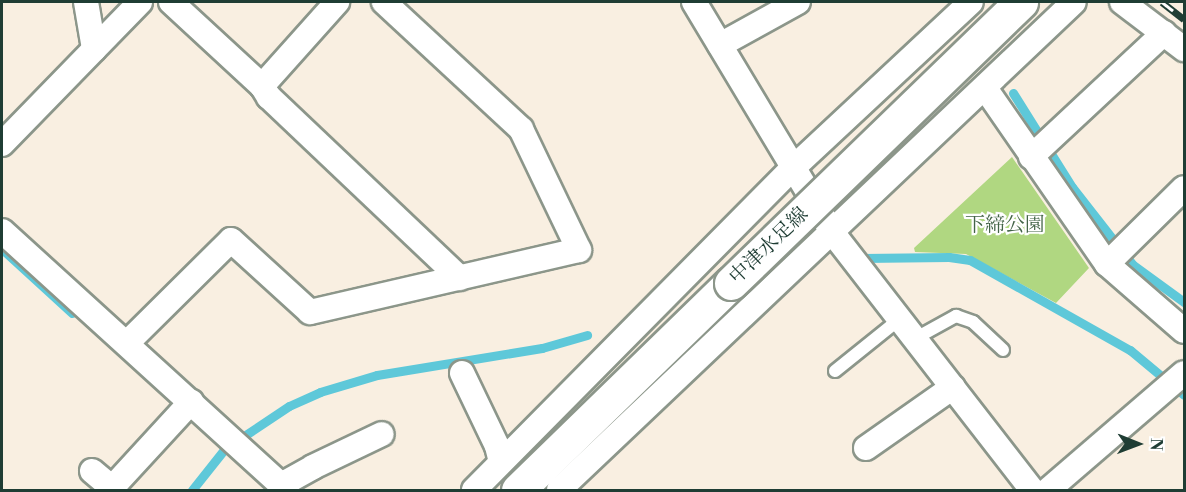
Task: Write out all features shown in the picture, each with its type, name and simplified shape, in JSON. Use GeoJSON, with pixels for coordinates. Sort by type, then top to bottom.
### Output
{"type":"FeatureCollection","features":[{"type":"Feature","properties":{"kind":"street"},"geometry":{"type":"LineString","coordinates":[[86,2],[94,49]]}},
{"type":"Feature","properties":{"kind":"street"},"geometry":{"type":"LineString","coordinates":[[2,144],[140,2]]}},
{"type":"Feature","properties":{"kind":"street"},"geometry":{"type":"LineString","coordinates":[[171,2],[262,86],[268,97],[460,278]]}},
{"type":"Feature","properties":{"kind":"street"},"geometry":{"type":"LineString","coordinates":[[262,86],[338,2]]}},
{"type":"Feature","properties":{"kind":"street"},"geometry":{"type":"LineString","coordinates":[[127,343],[231,240],[310,312],[579,250],[521,129],[384,2]]}},
{"type":"Feature","properties":{"kind":"street"},"geometry":{"type":"LineString","coordinates":[[693,2],[832,232],[901,318],[1032,490]]}},
{"type":"Feature","properties":{"kind":"street"},"geometry":{"type":"LineString","coordinates":[[720,45],[798,2]]}},
{"type":"Feature","properties":{"kind":"street"},"geometry":{"type":"LineString","coordinates":[[474,490],[793,168],[971,2]]}},
{"type":"Feature","properties":{"kind":"street","name":"中津水足線"},"geometry":{"type":"LineString","coordinates":[[518,490],[1021,2]]}},
{"type":"Feature","properties":{"kind":"street"},"geometry":{"type":"LineString","coordinates":[[559,490],[1074,2]]}},
{"type":"Feature","properties":{"kind":"street"},"geometry":{"type":"LineString","coordinates":[[1122,2],[1185,49]]}},
{"type":"Feature","properties":{"kind":"street"},"geometry":{"type":"LineString","coordinates":[[1031,156],[1164,33]]}},
{"type":"Feature","properties":{"kind":"street"},"geometry":{"type":"LineString","coordinates":[[985,88],[1031,156],[1185,331]]}},
{"type":"Feature","properties":{"kind":"street"},"geometry":{"type":"LineString","coordinates":[[1117,254],[1185,188]]}},
{"type":"Feature","properties":{"kind":"street"},"geometry":{"type":"LineString","coordinates":[[2,231],[284,488],[314,466],[382,434]]}},
{"type":"Feature","properties":{"kind":"street"},"geometry":{"type":"LineString","coordinates":[[462,373],[497,446],[501,462]]}},
{"type":"Feature","properties":{"kind":"street"},"geometry":{"type":"LineString","coordinates":[[1048,490],[1177,380]]}},
{"type":"Feature","properties":{"kind":"street"},"geometry":{"type":"LineString","coordinates":[[866,448],[954,387]]}},
{"type":"Feature","properties":{"kind":"street"},"geometry":{"type":"LineString","coordinates":[[92,471],[111,489],[191,402]]}},
{"type":"Feature","properties":{"kind":"lane"},"geometry":{"type":"LineString","coordinates":[[916,338],[956,316],[973,322],[1003,350]]}},
{"type":"Feature","properties":{"kind":"lane"},"geometry":{"type":"LineString","coordinates":[[835,371],[901,318]]}},
{"type":"Feature","properties":{"kind":"green space","name":"下締公園"},"geometry":{"type":"Polygon","coordinates":[[[1012,157],[1089,268],[1056,303],[966,254],[915,252],[914,248],[1012,157]]]}},
{"type":"Feature","properties":{"kind":"waterway"},"geometry":{"type":"LineString","coordinates":[[1013,93],[1072,187],[1133,265],[1184,302]]}},
{"type":"Feature","properties":{"kind":"waterway"},"geometry":{"type":"LineString","coordinates":[[2,249],[72,313]]}},
{"type":"Feature","properties":{"kind":"waterway"},"geometry":{"type":"LineString","coordinates":[[862,258],[949,257],[970,260],[1130,350],[1184,395]]}},
{"type":"Feature","properties":{"kind":"waterway"},"geometry":{"type":"LineString","coordinates":[[244,436],[289,406],[320,392],[377,375],[542,348],[587,335]]}},
{"type":"Feature","properties":{"kind":"waterway"},"geometry":{"type":"LineString","coordinates":[[192,490],[223,451]]}},
{"type":"Feature","properties":{"kind":"railway"},"geometry":{"type":"LineString","coordinates":[[1162,2],[1184,19]]}}]}
